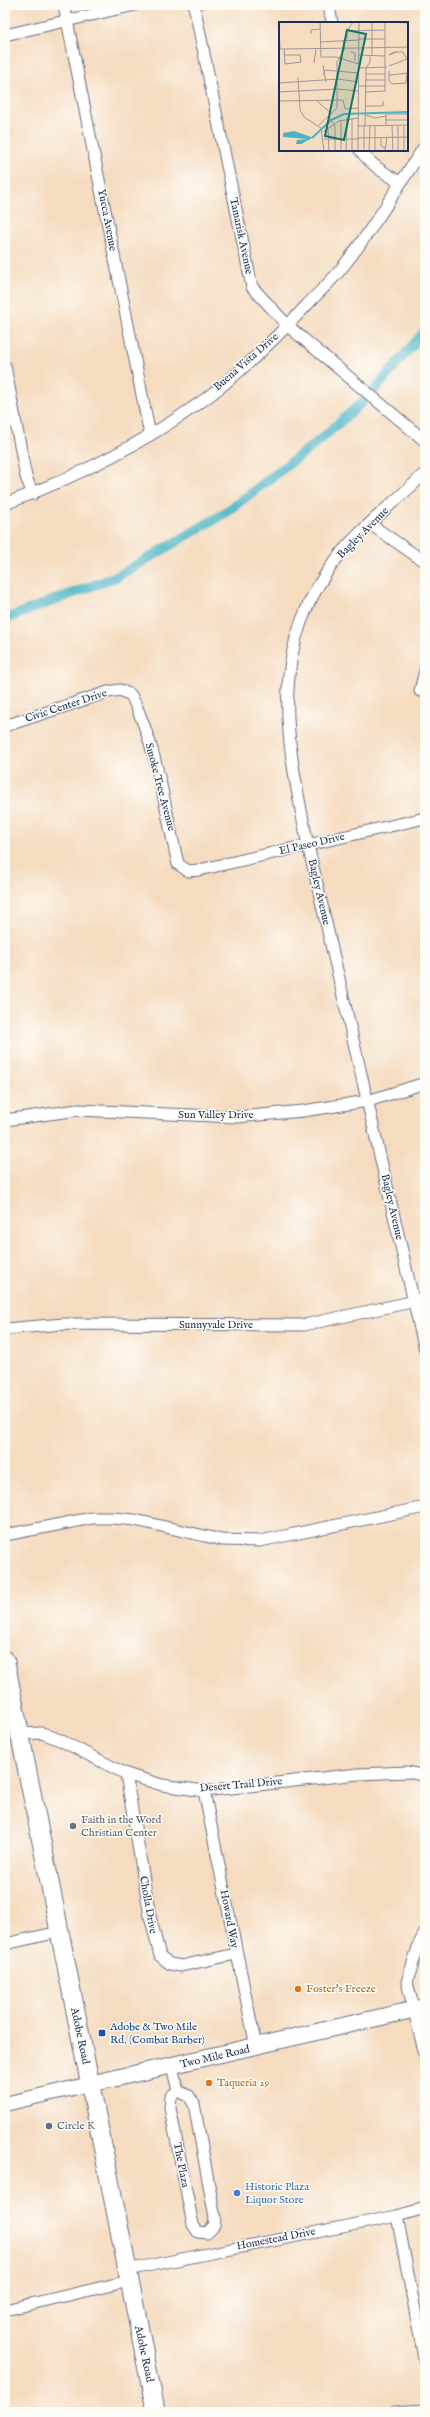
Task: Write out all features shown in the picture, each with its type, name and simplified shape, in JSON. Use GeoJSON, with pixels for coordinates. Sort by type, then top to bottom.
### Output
{"type":"FeatureCollection","features":[{"type":"Feature","properties":{"kind":"main road","name":"Adobe Road"},"geometry":{"type":"LineString","coordinates":[[5,1660],[156,2412]]}},
{"type":"Feature","properties":{"kind":"main road","name":"Two Mile Road"},"geometry":{"type":"LineString","coordinates":[[90,2084],[172,2067],[420,2009]]}},
{"type":"Feature","properties":{"kind":"street","name":"Yucca Avenue"},"geometry":{"type":"LineString","coordinates":[[64,5],[150,435]]}},
{"type":"Feature","properties":{"kind":"street"},"geometry":{"type":"LineString","coordinates":[[5,35],[136,5]]}},
{"type":"Feature","properties":{"kind":"street","name":"Tamarisk Avenue"},"geometry":{"type":"LineString","coordinates":[[194,5],[248,275],[252,287],[288,326],[425,441]]}},
{"type":"Feature","properties":{"kind":"street"},"geometry":{"type":"LineString","coordinates":[[329,5],[332,22]]}},
{"type":"Feature","properties":{"kind":"street","name":"Buena Vista Drive"},"geometry":{"type":"LineString","coordinates":[[5,504],[33,494],[87,470],[150,435],[200,403],[288,326],[344,266],[375,224],[400,182],[425,146]]}},
{"type":"Feature","properties":{"kind":"street"},"geometry":{"type":"LineString","coordinates":[[361,151],[368,161],[378,169],[400,182]]}},
{"type":"Feature","properties":{"kind":"street"},"geometry":{"type":"LineString","coordinates":[[5,366],[26,477],[33,494]]}},
{"type":"Feature","properties":{"kind":"street","name":"Bagley Avenue"},"geometry":{"type":"LineString","coordinates":[[425,473],[370,524],[342,553],[324,578],[307,605],[293,647],[286,688],[289,740],[295,784],[425,1350]]}},
{"type":"Feature","properties":{"kind":"street"},"geometry":{"type":"LineString","coordinates":[[370,524],[425,562]]}},
{"type":"Feature","properties":{"kind":"street"},"geometry":{"type":"LineString","coordinates":[[420,691],[425,671]]}},
{"type":"Feature","properties":{"kind":"street","name":"Civic Center Drive"},"geometry":{"type":"LineString","coordinates":[[5,726],[108,692],[120,690],[127,692]]}},
{"type":"Feature","properties":{"kind":"street","name":"Smoke Tree Avenue"},"geometry":{"type":"LineString","coordinates":[[127,692],[135,702],[146,735],[178,864],[188,871],[199,870]]}},
{"type":"Feature","properties":{"kind":"street","name":"El Paseo Drive"},"geometry":{"type":"LineString","coordinates":[[199,870],[425,818]]}},
{"type":"Feature","properties":{"kind":"street","name":"Sun Valley Drive"},"geometry":{"type":"LineString","coordinates":[[5,1120],[78,1110],[237,1117],[304,1111],[368,1100],[425,1083]]}},
{"type":"Feature","properties":{"kind":"street","name":"Sunnyvale Drive"},"geometry":{"type":"LineString","coordinates":[[5,1329],[63,1324],[304,1325],[425,1299]]}},
{"type":"Feature","properties":{"kind":"street"},"geometry":{"type":"LineString","coordinates":[[5,1535],[92,1518],[113,1518],[134,1520],[222,1540],[260,1541],[279,1539],[425,1506]]}},
{"type":"Feature","properties":{"kind":"street","name":"Desert Trail Drive"},"geometry":{"type":"LineString","coordinates":[[20,1734],[42,1733],[60,1740],[126,1774],[162,1785],[204,1790],[358,1774],[408,1772],[425,1776]]}},
{"type":"Feature","properties":{"kind":"street","name":"Cholla Drive"},"geometry":{"type":"LineString","coordinates":[[126,1774],[150,1916],[160,1956],[170,1964],[181,1966],[236,1954]]}},
{"type":"Feature","properties":{"kind":"street","name":"Howard Way"},"geometry":{"type":"LineString","coordinates":[[204,1790],[256,2047]]}},
{"type":"Feature","properties":{"kind":"street"},"geometry":{"type":"LineString","coordinates":[[5,1944],[59,1932]]}},
{"type":"Feature","properties":{"kind":"street"},"geometry":{"type":"LineString","coordinates":[[425,1933],[419,1944],[407,1982],[420,2009],[425,2055]]}},
{"type":"Feature","properties":{"kind":"street"},"geometry":{"type":"LineString","coordinates":[[172,2067],[178,2091],[189,2096],[194,2104],[215,2218],[214,2226],[207,2233],[211,2252]]}},
{"type":"Feature","properties":{"kind":"street","name":"Two Mile Road"},"geometry":{"type":"LineString","coordinates":[[5,2104],[90,2084]]}},
{"type":"Feature","properties":{"kind":"street","name":"The Plaza"},"geometry":{"type":"LineString","coordinates":[[178,2091],[171,2096],[170,2108],[191,2218],[198,2232],[207,2233]]}},
{"type":"Feature","properties":{"kind":"street","name":"Homestead Drive"},"geometry":{"type":"LineString","coordinates":[[5,2310],[211,2252],[397,2216],[425,2208]]}},
{"type":"Feature","properties":{"kind":"street"},"geometry":{"type":"LineString","coordinates":[[397,2216],[425,2363]]}},
{"type":"Feature","properties":{"kind":"street"},"geometry":{"type":"LineString","coordinates":[[394,2412],[425,2410]]}},
{"type":"Feature","properties":{"kind":"waterway"},"geometry":{"type":"LineString","coordinates":[[5,619],[118,576],[225,513],[320,440],[370,395],[425,331]]}},
{"type":"Feature","properties":{"kind":"place","name":"Faith in the Word Christian Center"},"geometry":{"type":"Point","coordinates":[73,1826]}},
{"type":"Feature","properties":{"kind":"place","name":"Foster's Freeze"},"geometry":{"type":"Point","coordinates":[298,1989]}},
{"type":"Feature","properties":{"kind":"place","name":"Adobe & Two Mile Rd. (Combat Barber)"},"geometry":{"type":"Point","coordinates":[102,2033]}},
{"type":"Feature","properties":{"kind":"place","name":"Taqueria 29"},"geometry":{"type":"Point","coordinates":[209,2083]}},
{"type":"Feature","properties":{"kind":"place","name":"Circle K"},"geometry":{"type":"Point","coordinates":[49,2126]}},
{"type":"Feature","properties":{"kind":"place","name":"Historic Plaza Liquor Store"},"geometry":{"type":"Point","coordinates":[237,2193]}}]}
